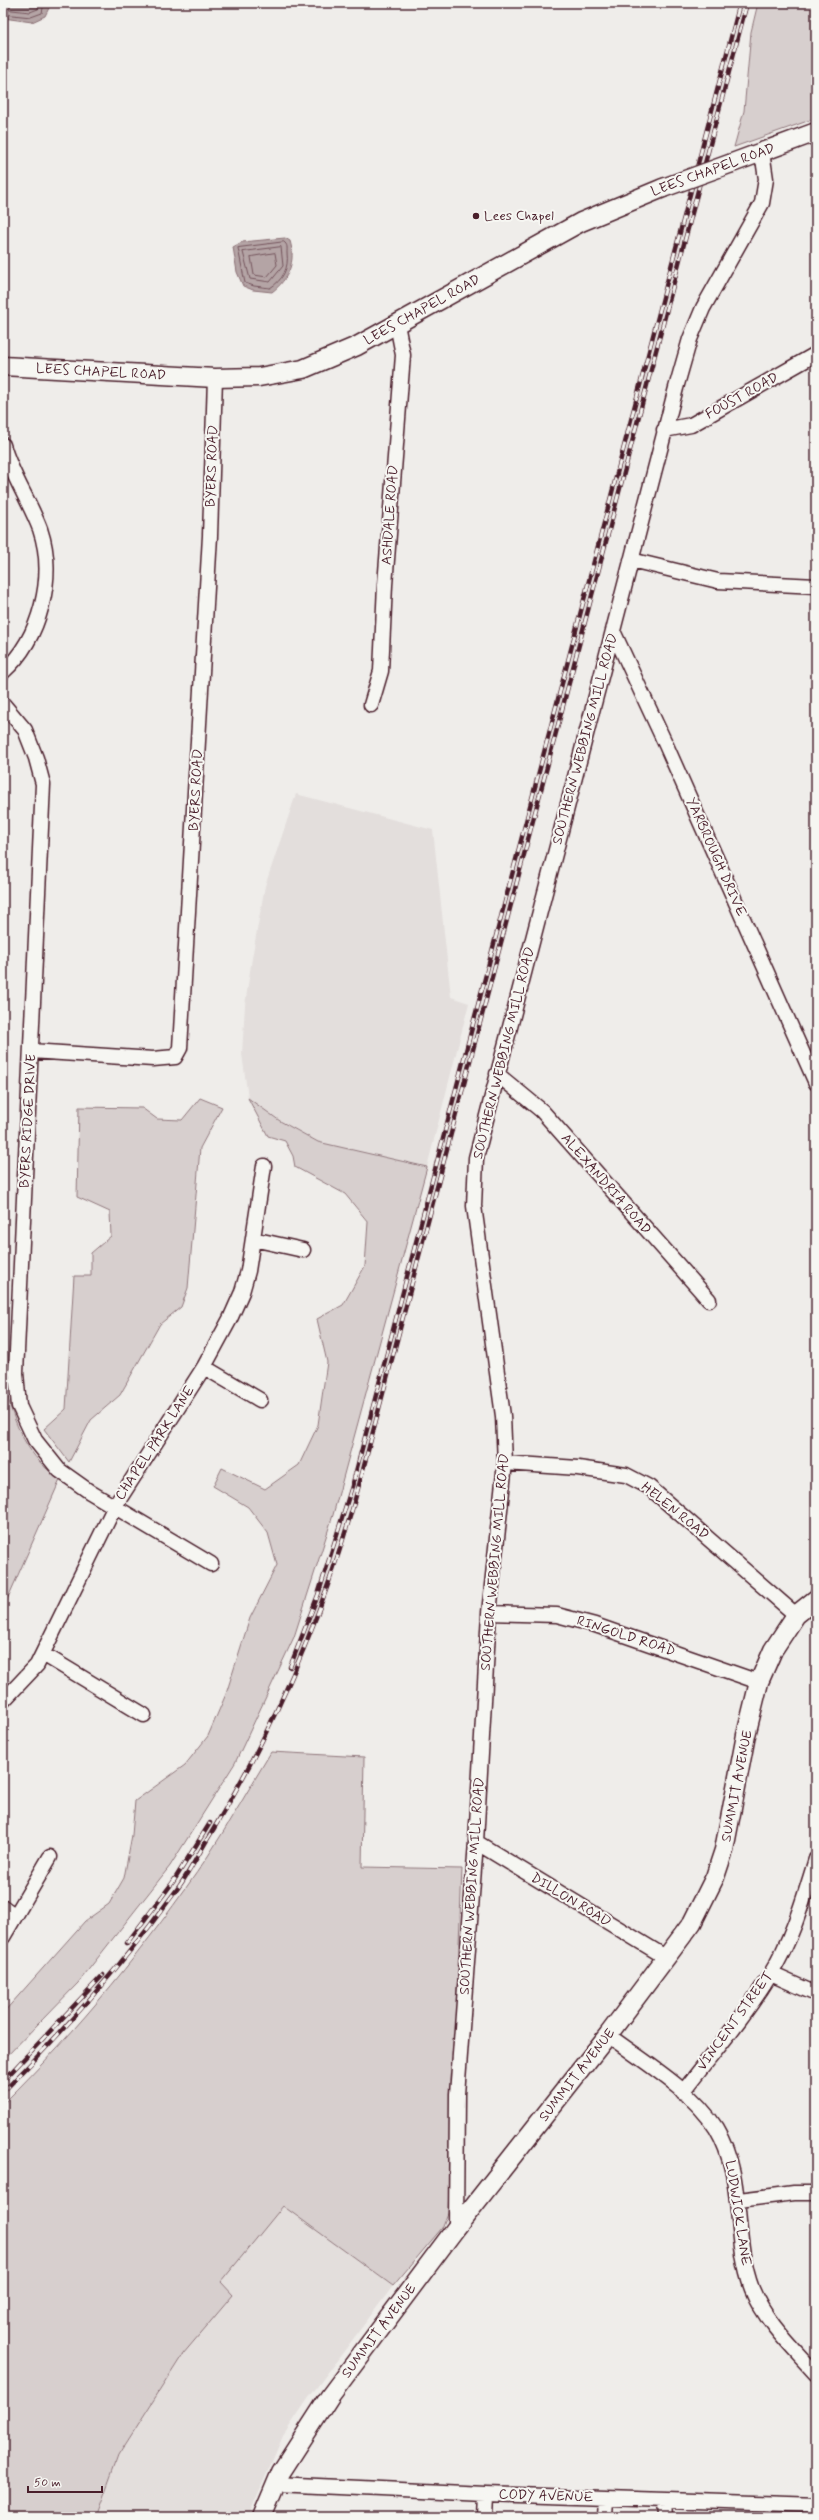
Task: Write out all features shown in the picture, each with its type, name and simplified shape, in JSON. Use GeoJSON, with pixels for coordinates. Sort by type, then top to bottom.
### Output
{"type":"FeatureCollection","features":[{"type":"Feature","properties":{"kind":"main road","name":"LEES CHAPEL ROAD"},"geometry":{"type":"LineString","coordinates":[[3,366],[215,378],[259,377],[303,369],[357,346],[581,222],[663,188],[816,132]]}},
{"type":"Feature","properties":{"kind":"main road","name":"SUMMIT AVENUE"},"geometry":{"type":"LineString","coordinates":[[262,2517],[276,2484],[301,2438],[326,2402],[456,2228],[608,2035],[692,1923],[715,1877],[730,1825],[746,1735],[759,1682],[773,1650],[796,1615],[816,1599]]}},
{"type":"Feature","properties":{"kind":"street","name":"SOUTHERN WEBBING MILL ROAD"},"geometry":{"type":"LineString","coordinates":[[456,2228],[457,2094],[476,1842],[489,1613],[505,1463],[503,1416],[474,1206],[476,1158],[632,560],[664,430],[690,339],[703,308],[762,203],[766,179],[762,152]]}},
{"type":"Feature","properties":{"kind":"street","name":"ASHDALE ROAD"},"geometry":{"type":"LineString","coordinates":[[371,706],[380,671],[403,355],[397,324]]}},
{"type":"Feature","properties":{"kind":"street","name":"FOUST ROAD"},"geometry":{"type":"LineString","coordinates":[[664,430],[691,425],[816,354]]}},
{"type":"Feature","properties":{"kind":"street","name":"BYERS ROAD"},"geometry":{"type":"LineString","coordinates":[[31,1051],[153,1059],[175,1057],[180,1048],[209,544],[215,378]]}},
{"type":"Feature","properties":{"kind":"street"},"geometry":{"type":"LineString","coordinates":[[3,445],[7,459],[40,529],[45,557],[46,591],[37,621],[23,647],[3,672]]}},
{"type":"Feature","properties":{"kind":"street"},"geometry":{"type":"LineString","coordinates":[[632,560],[718,581],[816,586]]}},
{"type":"Feature","properties":{"kind":"street","name":"YARBROUGH DRIVE"},"geometry":{"type":"LineString","coordinates":[[613,632],[666,745],[816,1083]]}},
{"type":"Feature","properties":{"kind":"street","name":"BYERS RIDGE DRIVE"},"geometry":{"type":"LineString","coordinates":[[3,704],[25,730],[36,758],[43,784],[16,1373],[19,1406],[35,1440],[59,1470],[211,1564]]}},
{"type":"Feature","properties":{"kind":"street","name":"ALEXANDRIA ROAD"},"geometry":{"type":"LineString","coordinates":[[497,1074],[542,1111],[709,1300]]}},
{"type":"Feature","properties":{"kind":"street","name":"CHAPEL PARK LANE"},"geometry":{"type":"LineString","coordinates":[[3,1701],[25,1681],[43,1654],[115,1506],[204,1368],[242,1292],[253,1239],[264,1166]]}},
{"type":"Feature","properties":{"kind":"street"},"geometry":{"type":"LineString","coordinates":[[253,1239],[303,1250]]}},
{"type":"Feature","properties":{"kind":"street"},"geometry":{"type":"LineString","coordinates":[[204,1368],[260,1400]]}},
{"type":"Feature","properties":{"kind":"street","name":"HELEN ROAD"},"geometry":{"type":"LineString","coordinates":[[505,1463],[578,1468],[626,1475],[649,1487],[796,1615]]}},
{"type":"Feature","properties":{"kind":"street","name":"RINGOLD ROAD"},"geometry":{"type":"LineString","coordinates":[[489,1613],[557,1615],[602,1628],[759,1682]]}},
{"type":"Feature","properties":{"kind":"street"},"geometry":{"type":"LineString","coordinates":[[43,1654],[144,1715]]}},
{"type":"Feature","properties":{"kind":"street","name":"DILLON ROAD"},"geometry":{"type":"LineString","coordinates":[[476,1842],[667,1958]]}},
{"type":"Feature","properties":{"kind":"street"},"geometry":{"type":"LineString","coordinates":[[3,1937],[9,1911],[50,1857]]}},
{"type":"Feature","properties":{"kind":"street","name":"VINCENT STREET"},"geometry":{"type":"LineString","coordinates":[[683,2092],[741,2017],[771,1974],[790,1935],[816,1859]]}},
{"type":"Feature","properties":{"kind":"street"},"geometry":{"type":"LineString","coordinates":[[771,1974],[816,1994]]}},
{"type":"Feature","properties":{"kind":"street","name":"LUDWICK LANE"},"geometry":{"type":"LineString","coordinates":[[608,2035],[683,2092],[702,2110],[727,2149],[739,2200],[740,2234],[753,2290],[780,2332],[816,2374]]}},
{"type":"Feature","properties":{"kind":"street"},"geometry":{"type":"LineString","coordinates":[[739,2200],[794,2193],[816,2193]]}},
{"type":"Feature","properties":{"kind":"street","name":"CODY AVENUE"},"geometry":{"type":"LineString","coordinates":[[276,2484],[486,2494],[664,2500],[785,2510],[816,2505]]}},
{"type":"Feature","properties":{"kind":"street"},"geometry":{"type":"LineString","coordinates":[[484,2517],[486,2494]]}},
{"type":"Feature","properties":{"kind":"street"},"geometry":{"type":"LineString","coordinates":[[604,2517],[605,2498]]}},
{"type":"Feature","properties":{"kind":"street"},"geometry":{"type":"LineString","coordinates":[[664,2500],[665,2517]]}},
{"type":"Feature","properties":{"kind":"shaded area"},"geometry":{"type":"Polygon","coordinates":[[[758,3],[816,3],[816,118],[734,147],[744,111],[751,32],[758,3]]]}},
{"type":"Feature","properties":{"kind":"shaded area"},"geometry":{"type":"Polygon","coordinates":[[[296,794],[433,830],[451,997],[469,1003],[427,1167],[318,1142],[280,1121],[248,1098],[242,1054],[245,1005],[252,958],[265,886],[296,794]]]}},
{"type":"Feature","properties":{"kind":"shaded area"},"geometry":{"type":"Polygon","coordinates":[[[200,1098],[222,1107],[200,1148],[188,1288],[181,1307],[160,1324],[120,1395],[91,1420],[69,1462],[44,1429],[66,1409],[74,1276],[91,1276],[91,1253],[111,1236],[110,1212],[77,1197],[79,1107],[142,1108],[157,1119],[182,1120],[200,1098]]]}},
{"type":"Feature","properties":{"kind":"shaded area"},"geometry":{"type":"Polygon","coordinates":[[[248,1098],[280,1121],[318,1142],[427,1167],[333,1515],[294,1637],[235,1763],[170,1866],[78,1983],[3,2060],[3,2013],[85,1921],[109,1904],[124,1878],[132,1835],[135,1801],[185,1765],[208,1736],[226,1694],[250,1618],[277,1565],[268,1533],[248,1507],[213,1486],[222,1468],[265,1489],[299,1465],[318,1425],[327,1362],[317,1319],[343,1305],[365,1266],[368,1222],[345,1194],[295,1167],[293,1156],[285,1141],[268,1136],[248,1098]]]}},
{"type":"Feature","properties":{"kind":"shaded area"},"geometry":{"type":"Polygon","coordinates":[[[3,1360],[5,1361],[6,1386],[9,1400],[24,1440],[39,1461],[60,1480],[3,1609],[3,1360]]]}},
{"type":"Feature","properties":{"kind":"shaded area"},"geometry":{"type":"Polygon","coordinates":[[[271,1752],[364,1757],[362,1867],[462,1869],[448,2213],[442,2228],[393,2286],[283,2206],[221,2282],[233,2295],[183,2354],[118,2456],[96,2517],[3,2517],[3,2104],[59,2046],[137,1954],[208,1856],[271,1752]]]}},
{"type":"Feature","properties":{"kind":"shaded area"},"geometry":{"type":"Polygon","coordinates":[[[283,2206],[393,2286],[308,2399],[283,2436],[248,2517],[96,2517],[118,2456],[183,2354],[232,2295],[220,2282],[283,2206]]]}},
{"type":"Feature","properties":{"kind":"water"},"geometry":{"type":"Polygon","coordinates":[[[3,3],[47,3],[49,8],[45,16],[32,22],[3,18],[3,3]]]}},
{"type":"Feature","properties":{"kind":"water"},"geometry":{"type":"Polygon","coordinates":[[[285,238],[290,241],[292,256],[290,269],[278,287],[272,292],[253,290],[243,286],[237,272],[233,247],[242,242],[285,238]]]}},
{"type":"Feature","properties":{"kind":"railway"},"geometry":{"type":"LineString","coordinates":[[290,1667],[318,1595],[353,1483],[740,3]]}},
{"type":"Feature","properties":{"kind":"railway"},"geometry":{"type":"LineString","coordinates":[[3,2092],[50,2044],[95,1993],[138,1941],[187,1874],[237,1789],[259,1748],[298,1662],[331,1575],[359,1485],[747,3]]}},
{"type":"Feature","properties":{"kind":"railway"},"geometry":{"type":"LineString","coordinates":[[127,1943],[173,1882],[210,1823]]}},
{"type":"Feature","properties":{"kind":"railway"},"geometry":{"type":"LineString","coordinates":[[3,2081],[103,1975]]}},
{"type":"Feature","properties":{"kind":"place","name":"Lees Chapel"},"geometry":{"type":"Point","coordinates":[476,216]}}]}
